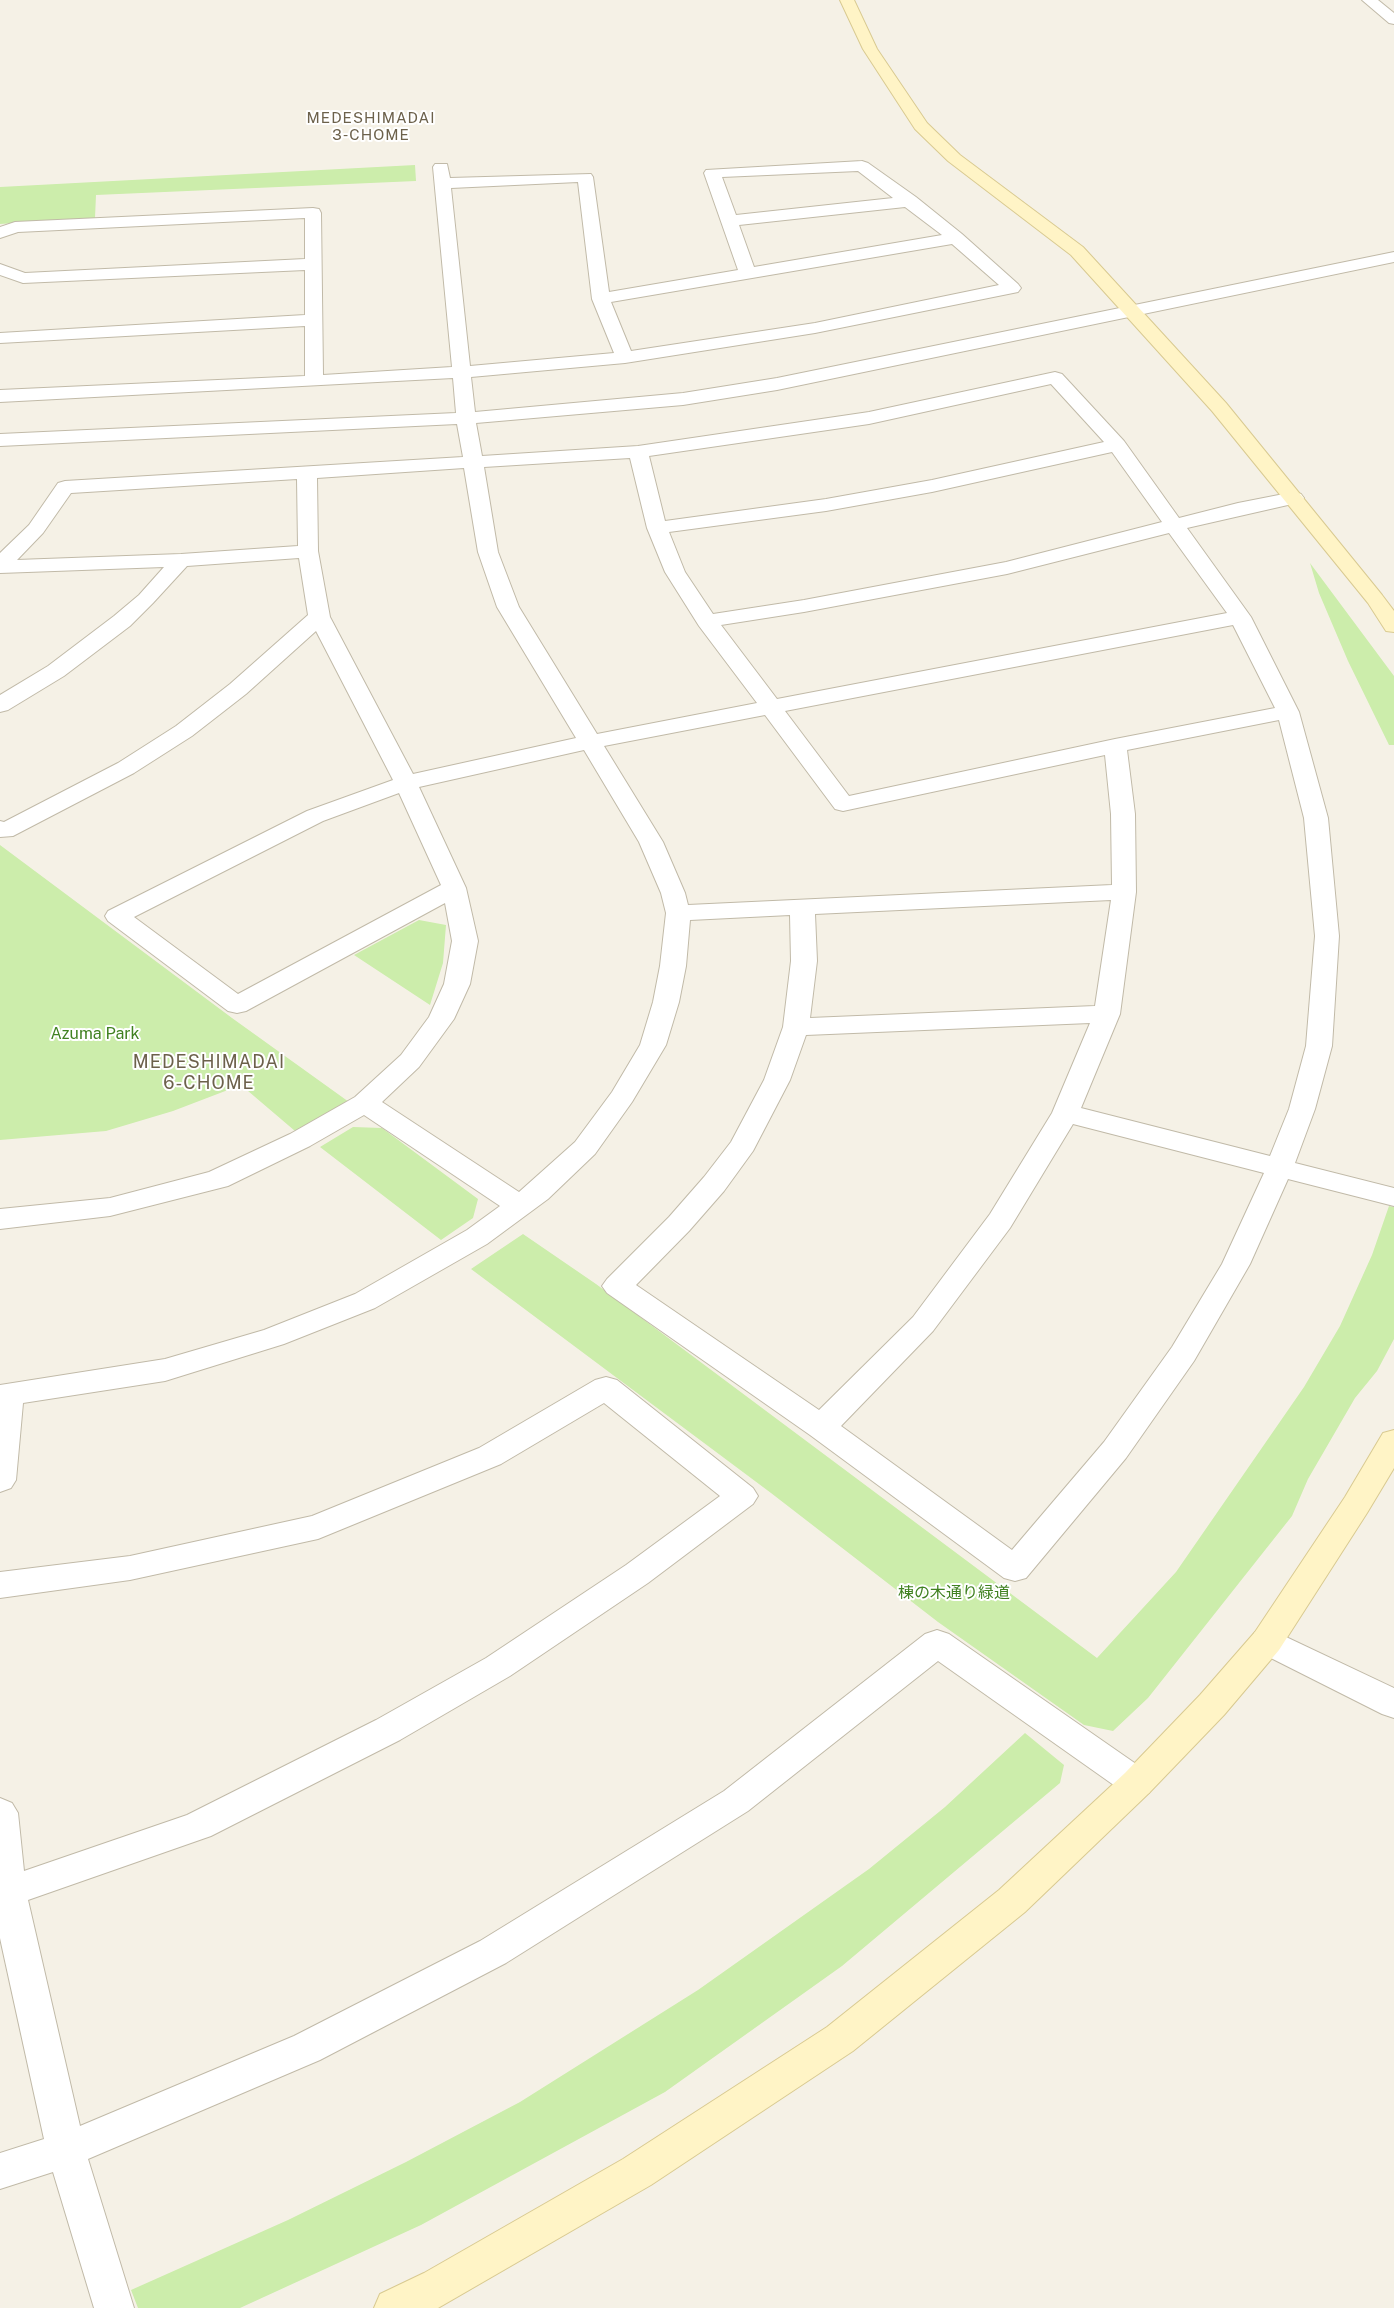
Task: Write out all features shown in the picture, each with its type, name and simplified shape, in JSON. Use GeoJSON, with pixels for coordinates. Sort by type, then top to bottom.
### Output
{"type":"FeatureCollection","features":[{"type":"Feature","properties":{"kind":"street"},"geometry":{"type":"LineString","coordinates":[[847,0],[870,49],[898,94],[922,126],[954,158],[1077,251],[1218,407],[1294,498],[1375,599],[1394,626]]}},
{"type":"Feature","properties":{"kind":"street"},"geometry":{"type":"LineString","coordinates":[[1369,0],[1394,20]]}},
{"type":"Feature","properties":{"kind":"street"},"geometry":{"type":"LineString","coordinates":[[0,396],[463,372],[625,358],[815,328],[1012,288],[956,238],[862,166],[712,173],[748,273]]}},
{"type":"Feature","properties":{"kind":"street"},"geometry":{"type":"LineString","coordinates":[[0,1480],[4,1396],[165,1370],[274,1337],[365,1300],[477,1237],[538,1192],[585,1148],[623,1096],[653,1044],[666,1002],[673,966],[678,913],[674,893],[651,842],[508,607],[488,552],[466,418],[463,372],[442,175],[585,178],[602,299],[625,358]]}},
{"type":"Feature","properties":{"kind":"street"},"geometry":{"type":"LineString","coordinates":[[729,221],[910,201]]}},
{"type":"Feature","properties":{"kind":"street"},"geometry":{"type":"LineString","coordinates":[[0,233],[15,227],[313,213],[314,381]]}},
{"type":"Feature","properties":{"kind":"street"},"geometry":{"type":"LineString","coordinates":[[602,299],[956,238]]}},
{"type":"Feature","properties":{"kind":"street"},"geometry":{"type":"LineString","coordinates":[[0,440],[466,418],[683,398],[777,384],[1394,257]]}},
{"type":"Feature","properties":{"kind":"street"},"geometry":{"type":"LineString","coordinates":[[0,269],[23,278],[314,264]]}},
{"type":"Feature","properties":{"kind":"street"},"geometry":{"type":"LineString","coordinates":[[0,338],[314,320]]}},
{"type":"Feature","properties":{"kind":"street"},"geometry":{"type":"LineString","coordinates":[[0,566],[36,529],[65,487],[638,452],[869,418],[1055,378],[1117,446],[1240,616],[1288,712],[1316,818],[1326,936],[1319,1046],[1302,1109],[1280,1167],[1236,1264],[1183,1354],[1115,1450],[1015,1569],[821,1427],[617,1286],[680,1224],[714,1184],[743,1145],[777,1080],[796,1026],[804,961],[802,907]]}},
{"type":"Feature","properties":{"kind":"street"},"geometry":{"type":"LineString","coordinates":[[657,528],[826,505],[1117,446]]}},
{"type":"Feature","properties":{"kind":"street"},"geometry":{"type":"LineString","coordinates":[[638,452],[657,528],[675,572],[707,621],[843,804],[1115,746],[1288,712]]}},
{"type":"Feature","properties":{"kind":"street"},"geometry":{"type":"LineString","coordinates":[[0,1219],[110,1208],[218,1179],[300,1140],[366,1103],[410,1062],[441,1019],[457,984],[465,941],[454,888],[406,783],[319,617],[308,551],[307,472]]}},
{"type":"Feature","properties":{"kind":"street"},"geometry":{"type":"LineString","coordinates":[[707,621],[804,606],[1008,568],[1174,525],[1294,498]]}},
{"type":"Feature","properties":{"kind":"street"},"geometry":{"type":"LineString","coordinates":[[0,566],[181,560],[308,551]]}},
{"type":"Feature","properties":{"kind":"street"},"geometry":{"type":"LineString","coordinates":[[0,706],[56,671],[122,621],[146,599],[181,560]]}},
{"type":"Feature","properties":{"kind":"street"},"geometry":{"type":"LineString","coordinates":[[454,888],[237,1005],[118,916],[315,816],[406,783],[590,742],[1240,616]]}},
{"type":"Feature","properties":{"kind":"street"},"geometry":{"type":"LineString","coordinates":[[0,828],[5,831],[109,777],[184,731],[238,689],[319,617]]}},
{"type":"Feature","properties":{"kind":"street"},"geometry":{"type":"LineString","coordinates":[[821,1427],[923,1324],[1000,1221],[1066,1113],[1106,1014],[1124,892],[1124,814],[1115,746]]}},
{"type":"Feature","properties":{"kind":"street"},"geometry":{"type":"LineString","coordinates":[[678,913],[1124,892]]}},
{"type":"Feature","properties":{"kind":"street"},"geometry":{"type":"LineString","coordinates":[[796,1026],[1106,1014]]}},
{"type":"Feature","properties":{"kind":"street"},"geometry":{"type":"LineString","coordinates":[[366,1103],[519,1206]]}},
{"type":"Feature","properties":{"kind":"street"},"geometry":{"type":"LineString","coordinates":[[1066,1113],[1394,1197]]}},
{"type":"Feature","properties":{"kind":"street"},"geometry":{"type":"LineString","coordinates":[[0,1585],[130,1568],[318,1527],[490,1456],[606,1388],[742,1496],[637,1574],[498,1668],[388,1730],[198,1826],[8,1892]]}},
{"type":"Feature","properties":{"kind":"street"},"geometry":{"type":"LineString","coordinates":[[394,2308],[438,2287],[637,2172],[840,2039],[1012,1901],[1137,1783],[1212,1705],[1268,1641],[1356,1505],[1394,1441]]}},
{"type":"Feature","properties":{"kind":"street"},"geometry":{"type":"LineString","coordinates":[[1268,1641],[1394,1704]]}},
{"type":"Feature","properties":{"kind":"street"},"geometry":{"type":"LineString","coordinates":[[0,2171],[66,2150],[307,2048],[493,1952],[736,1800],[937,1643],[1137,1783]]}},
{"type":"Feature","properties":{"kind":"street"},"geometry":{"type":"LineString","coordinates":[[0,1813],[8,1892],[66,2150],[114,2308]]}},
{"type":"Feature","properties":{"kind":"green space"},"geometry":{"type":"Polygon","coordinates":[[[415,165],[416,181],[96,195],[95,218],[0,224],[0,187],[415,165]]]}},
{"type":"Feature","properties":{"kind":"green space"},"geometry":{"type":"Polygon","coordinates":[[[1310,563],[1394,676],[1394,745],[1389,745],[1348,661],[1319,593],[1310,563]]]}},
{"type":"Feature","properties":{"kind":"green space","name":"Azuma Park"},"geometry":{"type":"Polygon","coordinates":[[[0,845],[232,1018],[349,1102],[295,1131],[241,1085],[173,1111],[106,1131],[0,1140],[0,845]]]}},
{"type":"Feature","properties":{"kind":"green space"},"geometry":{"type":"Polygon","coordinates":[[[419,920],[446,925],[443,963],[430,1005],[354,955],[419,920]]]}},
{"type":"Feature","properties":{"kind":"green space"},"geometry":{"type":"Polygon","coordinates":[[[353,1127],[382,1128],[478,1199],[473,1218],[441,1240],[320,1147],[353,1127]]]}},
{"type":"Feature","properties":{"kind":"green space","name":"棟の木通り緑道"},"geometry":{"type":"Polygon","coordinates":[[[1389,1206],[1394,1207],[1394,1339],[1377,1371],[1355,1398],[1308,1479],[1292,1516],[1148,1698],[1113,1731],[1084,1725],[938,1622],[771,1493],[471,1269],[523,1234],[596,1284],[1097,1658],[1176,1572],[1304,1387],[1340,1326],[1372,1255],[1389,1206]]]}},
{"type":"Feature","properties":{"kind":"green space"},"geometry":{"type":"Polygon","coordinates":[[[1025,1733],[1064,1765],[1060,1783],[842,1966],[665,2092],[421,2225],[240,2308],[138,2308],[131,2290],[288,2220],[406,2162],[520,2102],[698,1990],[869,1869],[945,1807],[1025,1733]]]}},
{"type":"Feature","properties":{"kind":"district","name":"MEDESHIMADAI 3-CHOME"},"geometry":{"type":"Point","coordinates":[371,126]}},
{"type":"Feature","properties":{"kind":"district","name":"MEDESHIMADAI 6-CHOME"},"geometry":{"type":"Point","coordinates":[209,1072]}}]}
